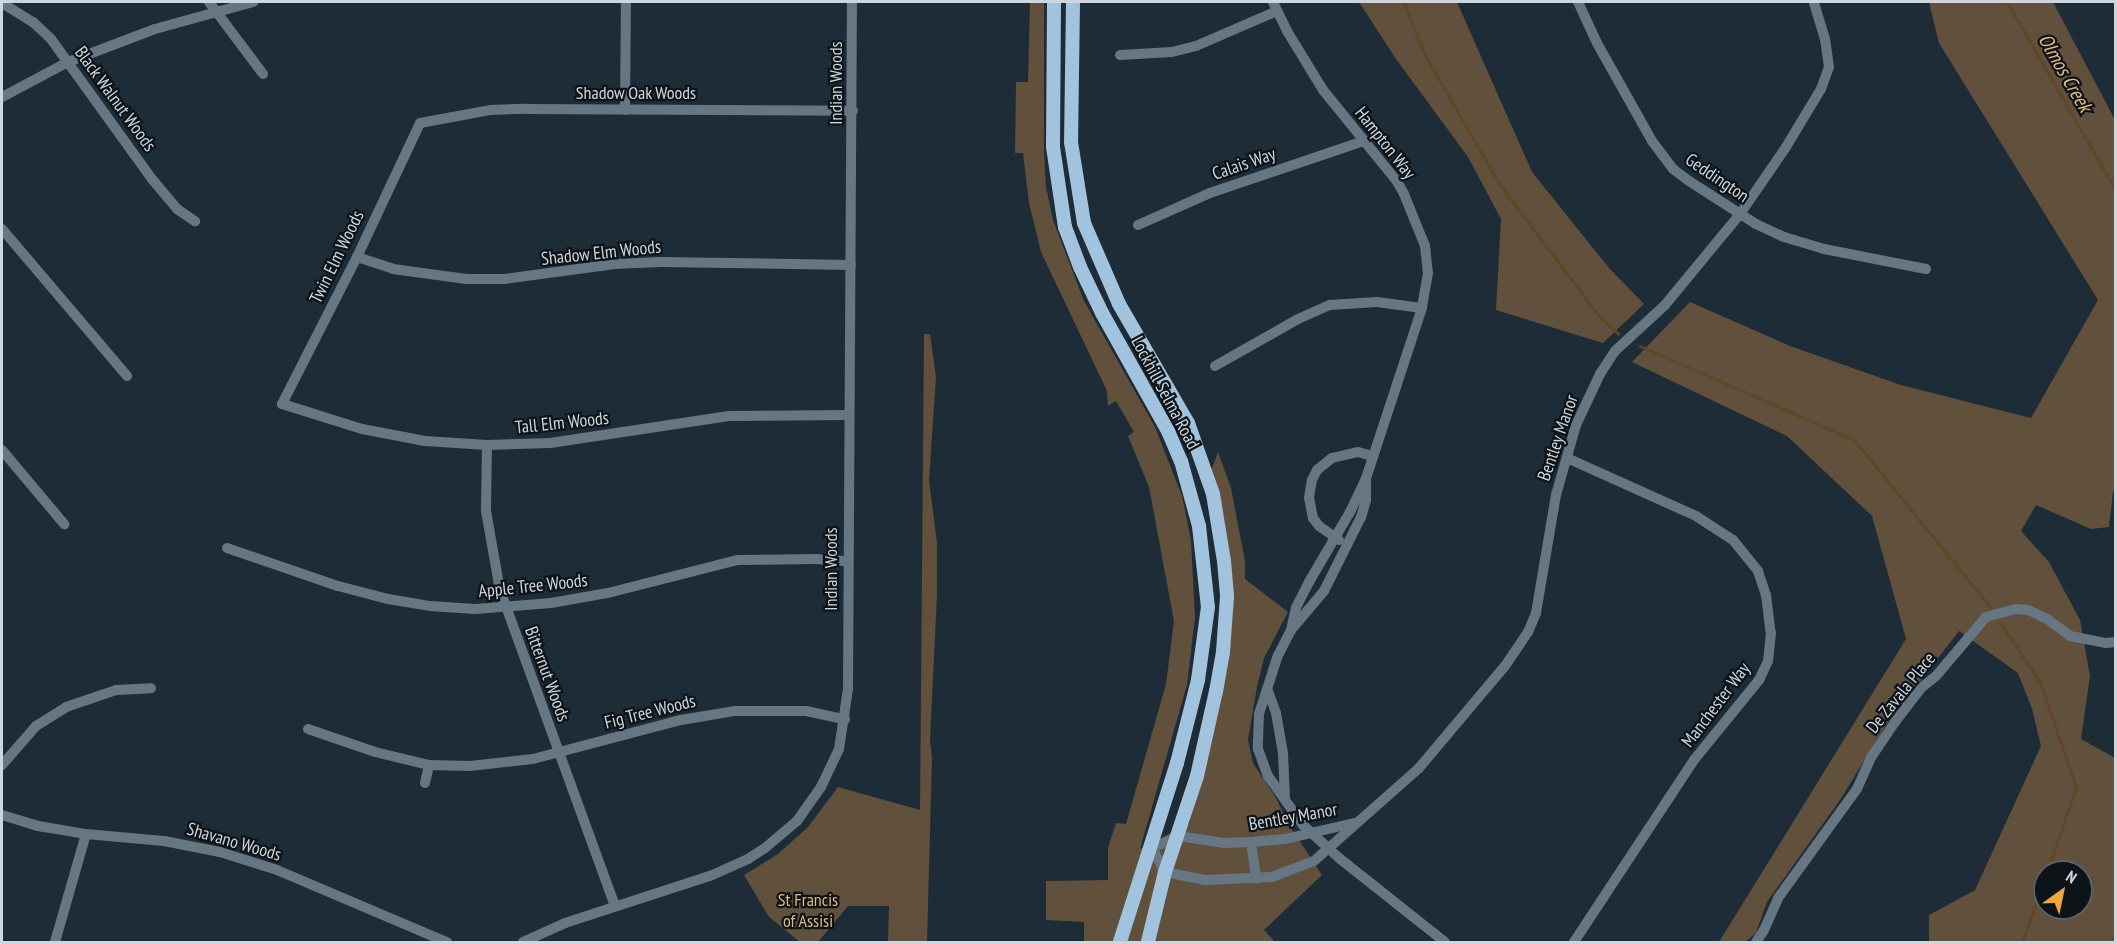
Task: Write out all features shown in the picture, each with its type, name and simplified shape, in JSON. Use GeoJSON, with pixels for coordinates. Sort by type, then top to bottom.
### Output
{"type":"FeatureCollection","features":[{"type":"Feature","properties":{"kind":"main road","name":"Lockhill Selma Road"},"geometry":{"type":"LineString","coordinates":[[1054,2],[1053,147],[1065,227],[1080,267],[1102,313],[1168,431],[1181,461],[1193,500],[1204,563],[1208,607],[1198,680],[1152,848],[1128,910],[1120,942]]}},
{"type":"Feature","properties":{"kind":"main road","name":"Lockhill Selma Road"},"geometry":{"type":"LineString","coordinates":[[1073,2],[1071,142],[1076,185],[1084,223],[1119,304],[1188,423],[1213,494],[1224,561],[1227,597],[1223,652],[1197,776],[1165,872],[1148,942]]}},
{"type":"Feature","properties":{"kind":"street"},"geometry":{"type":"LineString","coordinates":[[2,97],[68,62],[212,6],[253,2]]}},
{"type":"Feature","properties":{"kind":"street"},"geometry":{"type":"LineString","coordinates":[[625,110],[626,2]]}},
{"type":"Feature","properties":{"kind":"street","name":"Indian Woods"},"geometry":{"type":"LineString","coordinates":[[523,942],[565,923],[729,868],[765,848],[782,835],[810,805],[838,749],[845,718],[848,689],[852,2]]}},
{"type":"Feature","properties":{"kind":"street","name":"Geddington"},"geometry":{"type":"LineString","coordinates":[[1578,2],[1597,43],[1662,156],[1689,181],[1770,231],[1794,240],[1824,249],[1926,269]]}},
{"type":"Feature","properties":{"kind":"street","name":"Bentley Manor"},"geometry":{"type":"LineString","coordinates":[[1165,872],[1205,880],[1256,879],[1293,871],[1330,849],[1354,823],[1388,798],[1419,768],[1505,666],[1528,632],[1541,592],[1549,527],[1576,425],[1607,362],[1629,336],[1665,305],[1740,214],[1821,89],[1829,67],[1825,39],[1814,2]]}},
{"type":"Feature","properties":{"kind":"street","name":"Black Walnut Woods"},"geometry":{"type":"LineString","coordinates":[[2,3],[33,22],[51,39],[152,179],[177,209],[195,221]]}},
{"type":"Feature","properties":{"kind":"street"},"geometry":{"type":"LineString","coordinates":[[212,6],[263,74]]}},
{"type":"Feature","properties":{"kind":"street"},"geometry":{"type":"LineString","coordinates":[[1120,55],[1172,52],[1196,46],[1275,6]]}},
{"type":"Feature","properties":{"kind":"street","name":"Hampton Way"},"geometry":{"type":"LineString","coordinates":[[1275,6],[1312,74],[1396,180],[1422,238],[1428,273],[1422,308],[1366,478],[1350,512],[1296,608],[1291,630]]}},
{"type":"Feature","properties":{"kind":"street","name":"Shadow Oak Woods"},"geometry":{"type":"LineString","coordinates":[[420,123],[490,110],[853,111]]}},
{"type":"Feature","properties":{"kind":"street","name":"Twin Elm Woods"},"geometry":{"type":"LineString","coordinates":[[282,404],[357,257],[420,123]]}},
{"type":"Feature","properties":{"kind":"street","name":"Calais Way"},"geometry":{"type":"LineString","coordinates":[[1138,225],[1210,193],[1364,141]]}},
{"type":"Feature","properties":{"kind":"street"},"geometry":{"type":"LineString","coordinates":[[2,229],[128,375]]}},
{"type":"Feature","properties":{"kind":"street","name":"Shadow Elm Woods"},"geometry":{"type":"LineString","coordinates":[[357,257],[393,269],[466,279],[504,279],[615,264],[661,262],[851,265]]}},
{"type":"Feature","properties":{"kind":"street"},"geometry":{"type":"LineString","coordinates":[[1215,366],[1298,319],[1330,305],[1377,302],[1422,308]]}},
{"type":"Feature","properties":{"kind":"street"},"geometry":{"type":"LineString","coordinates":[[1102,313],[1119,304]]}},
{"type":"Feature","properties":{"kind":"street","name":"Tall Elm Woods"},"geometry":{"type":"LineString","coordinates":[[282,404],[362,429],[425,441],[487,446],[550,444],[729,416],[849,415]]}},
{"type":"Feature","properties":{"kind":"street","name":"Bitternut Woods"},"geometry":{"type":"LineString","coordinates":[[487,446],[486,511],[489,536],[505,607],[615,906]]}},
{"type":"Feature","properties":{"kind":"street"},"geometry":{"type":"LineString","coordinates":[[2,450],[64,524]]}},
{"type":"Feature","properties":{"kind":"street"},"geometry":{"type":"LineString","coordinates":[[1347,545],[1334,538],[1313,518],[1309,498],[1312,480],[1317,470],[1332,458],[1358,452],[1372,456]]}},
{"type":"Feature","properties":{"kind":"street","name":"Manchester Way"},"geometry":{"type":"LineString","coordinates":[[1567,458],[1696,516],[1733,540],[1758,571],[1766,595],[1771,633],[1768,661],[1759,681],[1694,760],[1574,942]]}},
{"type":"Feature","properties":{"kind":"street","name":"Hampton Way"},"geometry":{"type":"LineString","coordinates":[[1330,849],[1311,832],[1268,776],[1258,749],[1259,714],[1278,655],[1291,630],[1324,591],[1347,545],[1366,500],[1366,478]]}},
{"type":"Feature","properties":{"kind":"street","name":"Apple Tree Woods"},"geometry":{"type":"LineString","coordinates":[[227,548],[338,586],[388,599],[430,606],[476,609],[608,593],[737,560],[847,561]]}},
{"type":"Feature","properties":{"kind":"street","name":"De Zavala Place"},"geometry":{"type":"LineString","coordinates":[[1755,942],[1764,930],[1778,898],[1857,789],[1872,756],[1895,722],[1921,688],[1936,676],[1986,616],[2015,609],[2028,610],[2046,619],[2070,636],[2106,643],[2115,642]]}},
{"type":"Feature","properties":{"kind":"street"},"geometry":{"type":"LineString","coordinates":[[2,765],[36,726],[66,707],[116,690],[151,688]]}},
{"type":"Feature","properties":{"kind":"street"},"geometry":{"type":"LineString","coordinates":[[1268,691],[1276,713],[1283,753],[1285,798]]}},
{"type":"Feature","properties":{"kind":"street","name":"Fig Tree Woods"},"geometry":{"type":"LineString","coordinates":[[308,729],[375,752],[429,765],[470,766],[507,763],[700,716],[735,711],[806,711],[845,718]]}},
{"type":"Feature","properties":{"kind":"street"},"geometry":{"type":"LineString","coordinates":[[425,783],[429,765]]}},
{"type":"Feature","properties":{"kind":"street","name":"Shavano Woods"},"geometry":{"type":"LineString","coordinates":[[2,816],[38,826],[86,834],[164,841],[220,852],[277,870],[447,942]]}},
{"type":"Feature","properties":{"kind":"street","name":"Bentley Manor"},"geometry":{"type":"LineString","coordinates":[[1178,836],[1224,843],[1251,842],[1354,823]]}},
{"type":"Feature","properties":{"kind":"street"},"geometry":{"type":"LineString","coordinates":[[56,942],[86,834]]}},
{"type":"Feature","properties":{"kind":"street"},"geometry":{"type":"LineString","coordinates":[[1165,872],[1152,848],[1178,836]]}},
{"type":"Feature","properties":{"kind":"street"},"geometry":{"type":"LineString","coordinates":[[1251,842],[1256,879]]}},
{"type":"Feature","properties":{"kind":"street"},"geometry":{"type":"LineString","coordinates":[[1330,849],[1445,942]]}},
{"type":"Feature","properties":{"kind":"green space"},"geometry":{"type":"Polygon","coordinates":[[[1030,2],[1044,2],[1044,152],[1046,187],[1053,220],[1084,301],[1155,427],[1182,496],[1191,540],[1195,618],[1187,685],[1140,849],[1189,824],[1210,745],[1230,629],[1211,471],[1218,452],[1231,488],[1245,561],[1245,579],[1288,612],[1264,658],[1257,687],[1248,740],[1253,763],[1276,798],[1289,825],[1322,875],[1264,930],[1275,942],[1084,942],[1084,922],[1046,920],[1046,881],[1108,880],[1108,848],[1116,823],[1126,824],[1166,684],[1174,621],[1149,487],[1128,436],[1134,432],[1116,401],[1108,406],[1107,391],[1041,252],[1029,203],[1023,153],[1015,153],[1016,82],[1028,82],[1030,2]]]}},
{"type":"Feature","properties":{"kind":"green space"},"geometry":{"type":"Polygon","coordinates":[[[1359,2],[1457,2],[1532,172],[1609,268],[1644,304],[1603,343],[1496,310],[1501,219],[1468,157],[1396,59],[1359,2]]]}},
{"type":"Feature","properties":{"kind":"green space"},"geometry":{"type":"Polygon","coordinates":[[[1929,2],[2053,2],[2115,120],[2115,493],[2113,492],[2109,527],[2091,529],[2036,505],[2021,531],[2049,562],[2080,620],[2090,676],[2081,739],[2115,758],[2115,942],[1929,942],[1929,915],[1975,890],[2041,746],[2032,709],[2018,673],[1959,631],[1886,725],[1840,800],[1767,902],[1756,933],[1745,942],[1719,942],[1906,639],[1872,516],[1787,436],[1632,362],[1690,302],[1790,346],[1901,385],[2031,418],[2098,300],[1939,43],[1929,2]]]}},
{"type":"Feature","properties":{"kind":"green space","name":"St Francis of Assisi"},"geometry":{"type":"Polygon","coordinates":[[[924,334],[930,334],[936,377],[929,480],[937,543],[937,595],[930,740],[932,759],[927,942],[888,942],[889,906],[848,906],[818,942],[800,942],[769,917],[744,875],[778,854],[808,827],[838,787],[920,810],[924,334]]]}},
{"type":"Feature","properties":{"kind":"waterway"},"geometry":{"type":"LineString","coordinates":[[1403,2],[1425,55],[1498,182],[1599,316],[1618,334]]}},
{"type":"Feature","properties":{"kind":"waterway","name":"Olmos Creek"},"geometry":{"type":"LineString","coordinates":[[2007,2],[2116,191]]}},
{"type":"Feature","properties":{"kind":"waterway"},"geometry":{"type":"LineString","coordinates":[[1640,346],[1854,440],[1990,607]]}},
{"type":"Feature","properties":{"kind":"waterway"},"geometry":{"type":"LineString","coordinates":[[1999,621],[2040,682],[2076,787],[2051,860]]}},
{"type":"Feature","properties":{"kind":"waterway"},"geometry":{"type":"LineString","coordinates":[[2022,942],[2033,911]]}}]}
